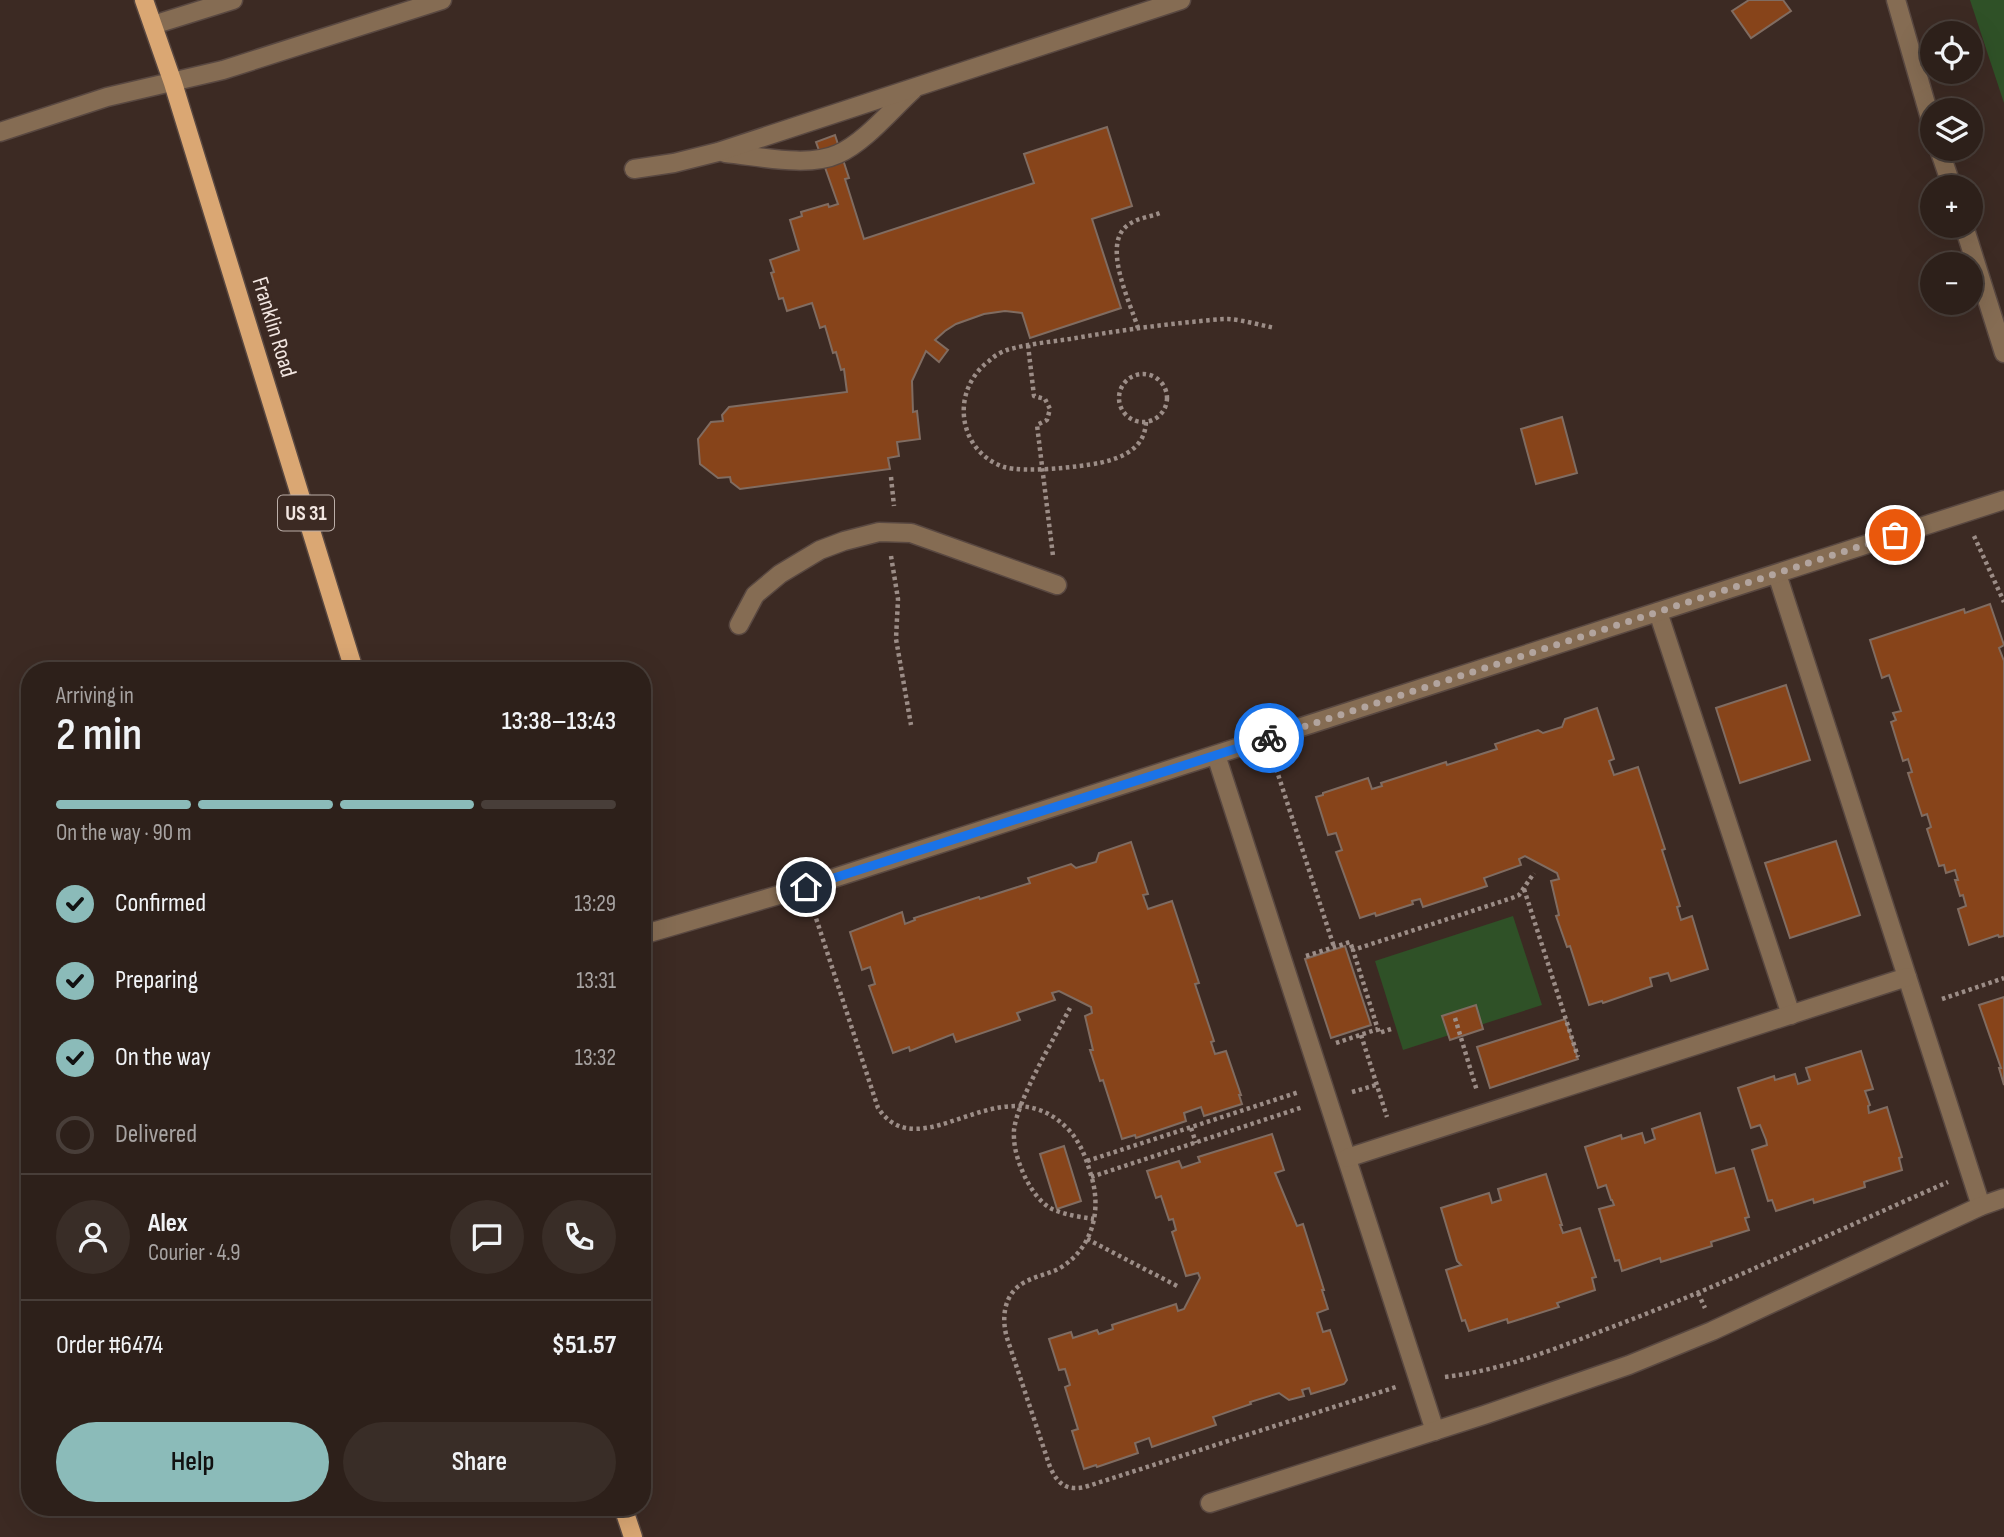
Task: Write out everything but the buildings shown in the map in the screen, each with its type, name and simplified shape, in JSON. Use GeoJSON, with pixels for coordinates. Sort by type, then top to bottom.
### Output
{"type":"FeatureCollection","features":[{"type":"Feature","properties":{"kind":"main road","name":"Franklin Road"},"geometry":{"type":"LineString","coordinates":[[144,0],[173,83],[352,662]]}},
{"type":"Feature","properties":{"kind":"main road"},"geometry":{"type":"LineString","coordinates":[[626,1516],[633,1537]]}},
{"type":"Feature","properties":{"kind":"street"},"geometry":{"type":"LineString","coordinates":[[152,25],[233,0]]}},
{"type":"Feature","properties":{"kind":"street"},"geometry":{"type":"LineString","coordinates":[[0,132],[107,97],[223,70],[442,0]]}},
{"type":"Feature","properties":{"kind":"street"},"geometry":{"type":"LineString","coordinates":[[634,169],[718,152],[1181,0]]}},
{"type":"Feature","properties":{"kind":"street"},"geometry":{"type":"LineString","coordinates":[[1896,0],[1924,98]]}},
{"type":"Feature","properties":{"kind":"street"},"geometry":{"type":"LineString","coordinates":[[718,152],[791,160],[829,158],[855,144],[918,86]]}},
{"type":"Feature","properties":{"kind":"street"},"geometry":{"type":"LineString","coordinates":[[1968,238],[2004,353]]}},
{"type":"Feature","properties":{"kind":"street"},"geometry":{"type":"LineString","coordinates":[[651,932],[806,887],[2004,500]]}},
{"type":"Feature","properties":{"kind":"street"},"geometry":{"type":"LineString","coordinates":[[739,625],[755,595],[801,560],[844,541],[894,531],[919,535],[1057,585]]}},
{"type":"Feature","properties":{"kind":"street"},"geometry":{"type":"LineString","coordinates":[[1777,574],[1981,1206]]}},
{"type":"Feature","properties":{"kind":"street"},"geometry":{"type":"LineString","coordinates":[[1658,612],[1791,1015]]}},
{"type":"Feature","properties":{"kind":"street"},"geometry":{"type":"LineString","coordinates":[[1216,755],[1435,1431]]}},
{"type":"Feature","properties":{"kind":"street"},"geometry":{"type":"LineString","coordinates":[[1347,1158],[1907,977]]}},
{"type":"Feature","properties":{"kind":"street"},"geometry":{"type":"LineString","coordinates":[[1210,1503],[1629,1365],[2004,1198]]}},
{"type":"Feature","properties":{"kind":"path"},"geometry":{"type":"LineString","coordinates":[[1138,328],[1115,253],[1120,234],[1126,226],[1160,214]]}},
{"type":"Feature","properties":{"kind":"path"},"geometry":{"type":"LineString","coordinates":[[1146,422],[1146,432],[1140,444],[1117,458],[1095,464],[1013,469],[993,461],[977,448],[966,432],[964,401],[969,386],[983,365],[1005,351],[1028,345],[1138,328],[1228,319],[1275,328]]}},
{"type":"Feature","properties":{"kind":"path"},"geometry":{"type":"LineString","coordinates":[[1028,345],[1034,396],[1045,399],[1050,409],[1046,420],[1037,425],[1057,585]]}},
{"type":"Feature","properties":{"kind":"path"},"geometry":{"type":"LineString","coordinates":[[1142,374],[1159,380],[1167,397],[1161,413],[1146,422],[1130,418],[1119,402],[1124,383],[1133,376],[1142,374]]}},
{"type":"Feature","properties":{"kind":"path"},"geometry":{"type":"LineString","coordinates":[[891,477],[895,513],[890,553],[898,599],[896,639],[911,725]]}},
{"type":"Feature","properties":{"kind":"path"},"geometry":{"type":"LineString","coordinates":[[1964,513],[2004,602]]}},
{"type":"Feature","properties":{"kind":"path"},"geometry":{"type":"LineString","coordinates":[[1266,738],[1334,947]]}},
{"type":"Feature","properties":{"kind":"path"},"geometry":{"type":"LineString","coordinates":[[1353,950],[1513,898],[1519,895],[1534,873]]}},
{"type":"Feature","properties":{"kind":"path"},"geometry":{"type":"LineString","coordinates":[[806,887],[876,1101],[884,1116],[897,1127],[914,1131],[995,1107],[1021,1106],[1042,1111],[1063,1124],[1078,1142],[1087,1161],[1097,1204],[1087,1239],[1064,1265],[1020,1285],[1009,1298],[1004,1317],[1007,1338],[1050,1467],[1059,1483],[1072,1489],[1418,1380],[1499,1368],[1620,1325],[1970,1172]]}},
{"type":"Feature","properties":{"kind":"path"},"geometry":{"type":"LineString","coordinates":[[1524,888],[1586,1081]]}},
{"type":"Feature","properties":{"kind":"path"},"geometry":{"type":"LineString","coordinates":[[1283,963],[1350,942],[1379,1033],[1391,1030]]}},
{"type":"Feature","properties":{"kind":"path"},"geometry":{"type":"LineString","coordinates":[[1917,1007],[2004,978]]}},
{"type":"Feature","properties":{"kind":"path"},"geometry":{"type":"LineString","coordinates":[[1070,1008],[1021,1106],[1014,1142],[1019,1165],[1031,1188],[1046,1205],[1094,1220]]}},
{"type":"Feature","properties":{"kind":"path"},"geometry":{"type":"LineString","coordinates":[[1455,1018],[1484,1114]]}},
{"type":"Feature","properties":{"kind":"path"},"geometry":{"type":"LineString","coordinates":[[1311,1050],[1378,1029]]}},
{"type":"Feature","properties":{"kind":"path"},"geometry":{"type":"LineString","coordinates":[[1361,1035],[1395,1142]]}},
{"type":"Feature","properties":{"kind":"path"},"geometry":{"type":"LineString","coordinates":[[1087,1161],[1191,1128],[1325,1092],[1376,1085]]}},
{"type":"Feature","properties":{"kind":"path"},"geometry":{"type":"LineString","coordinates":[[1091,1177],[1196,1143],[1325,1092]]}},
{"type":"Feature","properties":{"kind":"path"},"geometry":{"type":"LineString","coordinates":[[1191,1128],[1196,1143]]}},
{"type":"Feature","properties":{"kind":"path"},"geometry":{"type":"LineString","coordinates":[[1087,1239],[1180,1287]]}},
{"type":"Feature","properties":{"kind":"green space"},"geometry":{"type":"Polygon","coordinates":[[[1970,0],[2004,0],[2004,103],[1983,39],[1983,21],[1977,21],[1970,0]]]}},
{"type":"Feature","properties":{"kind":"green space"},"geometry":{"type":"Polygon","coordinates":[[[1513,916],[1542,1005],[1403,1050],[1375,961],[1513,916]]]}},
{"type":"Feature","properties":{"kind":"way so far"},"geometry":{"type":"LineString","coordinates":[[1269,738],[1895,535]]}},
{"type":"Feature","properties":{"kind":"route"},"geometry":{"type":"LineString","coordinates":[[806,887],[1269,738]]}}]}
